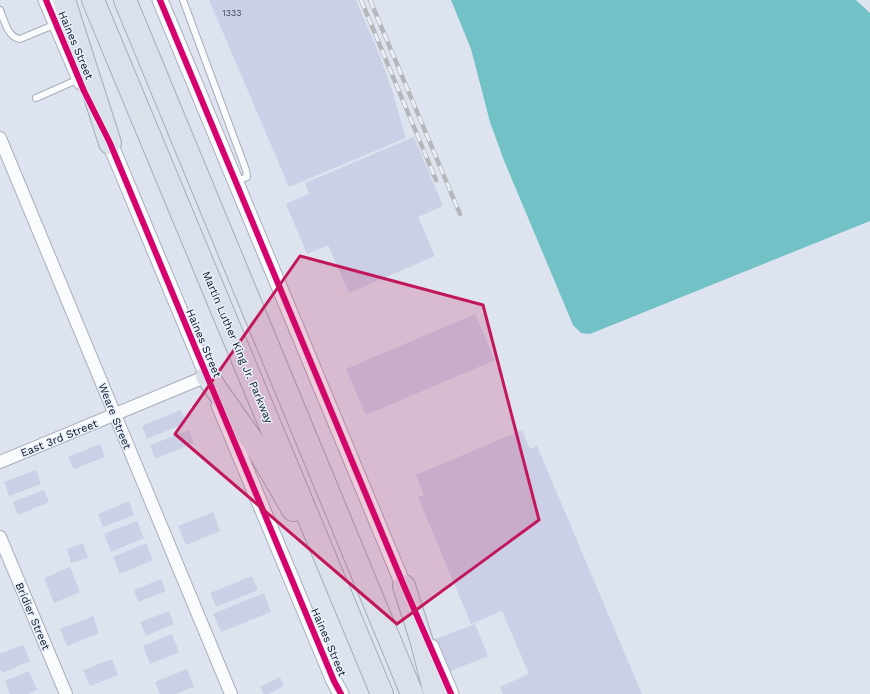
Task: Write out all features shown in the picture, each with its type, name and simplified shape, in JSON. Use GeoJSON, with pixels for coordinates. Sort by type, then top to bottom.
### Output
{"type":"FeatureCollection","features":[{"type":"Feature","properties":{"kind":"highway"},"geometry":{"type":"LineString","coordinates":[[64,0],[110,143]]}},
{"type":"Feature","properties":{"kind":"highway","name":"Martin Luther King Jr. Parkway"},"geometry":{"type":"LineString","coordinates":[[93,0],[382,694]]}},
{"type":"Feature","properties":{"kind":"highway"},"geometry":{"type":"LineString","coordinates":[[125,0],[412,694]]}},
{"type":"Feature","properties":{"kind":"highway"},"geometry":{"type":"LineString","coordinates":[[207,376],[254,443],[268,466],[345,603]]}},
{"type":"Feature","properties":{"kind":"highway"},"geometry":{"type":"LineString","coordinates":[[404,586],[421,639],[435,694]]}},
{"type":"Feature","properties":{"kind":"street","name":"Haines Street"},"geometry":{"type":"LineString","coordinates":[[46,0],[80,79],[110,143],[338,690]]}},
{"type":"Feature","properties":{"kind":"street"},"geometry":{"type":"LineString","coordinates":[[160,0],[404,586],[451,694]]}},
{"type":"Feature","properties":{"kind":"street","name":"Weare Street"},"geometry":{"type":"LineString","coordinates":[[0,138],[231,694]]}},
{"type":"Feature","properties":{"kind":"street","name":"East 3rd Street"},"geometry":{"type":"LineString","coordinates":[[0,462],[207,376]]}},
{"type":"Feature","properties":{"kind":"street","name":"Bridier Street"},"geometry":{"type":"LineString","coordinates":[[0,538],[66,694]]}},
{"type":"Feature","properties":{"kind":"lane"},"geometry":{"type":"LineString","coordinates":[[183,0],[246,170],[247,177],[236,182]]}},
{"type":"Feature","properties":{"kind":"lane"},"geometry":{"type":"LineString","coordinates":[[0,10],[12,36],[16,39],[20,39],[56,24]]}},
{"type":"Feature","properties":{"kind":"lane"},"geometry":{"type":"LineString","coordinates":[[36,98],[80,79]]}},
{"type":"Feature","properties":{"kind":"highlighted area"},"geometry":{"type":"Polygon","coordinates":[[[300,256],[483,305],[539,520],[397,624],[175,434],[300,256]]]}},
{"type":"Feature","properties":{"kind":"water"},"geometry":{"type":"Polygon","coordinates":[[[451,0],[856,0],[870,13],[870,221],[590,334],[581,333],[573,325],[503,158],[490,122],[471,49],[451,0]]]}},
{"type":"Feature","properties":{"kind":"building"},"geometry":{"type":"Polygon","coordinates":[[[209,0],[356,0],[391,87],[406,138],[289,187],[209,0]]]}},
{"type":"Feature","properties":{"kind":"building"},"geometry":{"type":"Polygon","coordinates":[[[414,137],[443,206],[418,217],[435,256],[349,293],[328,245],[307,254],[286,204],[309,194],[305,183],[414,137]]]}},
{"type":"Feature","properties":{"kind":"building"},"geometry":{"type":"Polygon","coordinates":[[[475,314],[495,360],[366,415],[346,369],[475,314]]]}},
{"type":"Feature","properties":{"kind":"building"},"geometry":{"type":"Polygon","coordinates":[[[181,410],[186,423],[147,439],[142,426],[181,410]]]}},
{"type":"Feature","properties":{"kind":"building"},"geometry":{"type":"Polygon","coordinates":[[[189,430],[194,443],[155,459],[150,445],[189,430]]]}},
{"type":"Feature","properties":{"kind":"building"},"geometry":{"type":"Polygon","coordinates":[[[522,430],[530,449],[537,446],[642,694],[503,694],[500,687],[529,674],[502,611],[471,624],[418,497],[424,495],[416,475],[522,430]]]}},
{"type":"Feature","properties":{"kind":"building"},"geometry":{"type":"Polygon","coordinates":[[[100,444],[105,457],[74,469],[68,457],[100,444]]]}},
{"type":"Feature","properties":{"kind":"building"},"geometry":{"type":"Polygon","coordinates":[[[36,470],[41,484],[9,496],[4,482],[36,470]]]}},
{"type":"Feature","properties":{"kind":"building"},"geometry":{"type":"Polygon","coordinates":[[[44,490],[49,502],[18,515],[13,502],[44,490]]]}},
{"type":"Feature","properties":{"kind":"building"},"geometry":{"type":"Polygon","coordinates":[[[129,501],[134,515],[103,527],[98,514],[129,501]]]}},
{"type":"Feature","properties":{"kind":"building"},"geometry":{"type":"Polygon","coordinates":[[[213,512],[220,531],[186,545],[178,526],[213,512]]]}},
{"type":"Feature","properties":{"kind":"building"},"geometry":{"type":"Polygon","coordinates":[[[137,521],[144,538],[111,552],[104,534],[137,521]]]}},
{"type":"Feature","properties":{"kind":"building"},"geometry":{"type":"Polygon","coordinates":[[[83,543],[88,558],[71,563],[67,549],[83,543]]]}},
{"type":"Feature","properties":{"kind":"building"},"geometry":{"type":"Polygon","coordinates":[[[146,543],[153,560],[120,574],[113,557],[146,543]]]}},
{"type":"Feature","properties":{"kind":"building"},"geometry":{"type":"Polygon","coordinates":[[[70,567],[80,592],[54,603],[44,578],[70,567]]]}},
{"type":"Feature","properties":{"kind":"building"},"geometry":{"type":"Polygon","coordinates":[[[252,576],[258,590],[216,607],[210,593],[252,576]]]}},
{"type":"Feature","properties":{"kind":"building"},"geometry":{"type":"Polygon","coordinates":[[[161,579],[166,591],[138,602],[134,590],[161,579]]]}},
{"type":"Feature","properties":{"kind":"building"},"geometry":{"type":"Polygon","coordinates":[[[264,593],[271,612],[221,632],[213,614],[264,593]]]}},
{"type":"Feature","properties":{"kind":"building"},"geometry":{"type":"Polygon","coordinates":[[[169,611],[174,624],[146,636],[140,622],[169,611]]]}},
{"type":"Feature","properties":{"kind":"building"},"geometry":{"type":"Polygon","coordinates":[[[93,616],[99,633],[67,646],[60,629],[93,616]]]}},
{"type":"Feature","properties":{"kind":"building"},"geometry":{"type":"Polygon","coordinates":[[[475,624],[488,656],[449,672],[435,639],[475,624]]]}},
{"type":"Feature","properties":{"kind":"building"},"geometry":{"type":"Polygon","coordinates":[[[172,634],[179,652],[150,664],[143,646],[172,634]]]}},
{"type":"Feature","properties":{"kind":"building"},"geometry":{"type":"Polygon","coordinates":[[[23,645],[30,661],[2,673],[0,669],[0,654],[23,645]]]}},
{"type":"Feature","properties":{"kind":"building"},"geometry":{"type":"Polygon","coordinates":[[[112,659],[118,675],[90,686],[83,670],[112,659]]]}},
{"type":"Feature","properties":{"kind":"building"},"geometry":{"type":"Polygon","coordinates":[[[187,669],[194,687],[176,694],[160,694],[155,682],[187,669]]]}},
{"type":"Feature","properties":{"kind":"building"},"geometry":{"type":"Polygon","coordinates":[[[29,671],[37,690],[28,694],[10,694],[5,681],[29,671]]]}},
{"type":"Feature","properties":{"kind":"building"},"geometry":{"type":"Polygon","coordinates":[[[280,677],[284,686],[268,694],[264,694],[260,687],[280,677]]]}},
{"type":"Feature","properties":{"kind":"railway"},"geometry":{"type":"LineString","coordinates":[[361,0],[436,180]]}},
{"type":"Feature","properties":{"kind":"railway"},"geometry":{"type":"LineString","coordinates":[[370,0],[460,214]]}},
{"type":"Feature","properties":{"kind":"cycle path"},"geometry":{"type":"LineString","coordinates":[[46,0],[84,91],[110,143],[334,681],[341,694]]}},
{"type":"Feature","properties":{"kind":"cycle path"},"geometry":{"type":"LineString","coordinates":[[160,0],[404,586],[451,694]]}}]}
